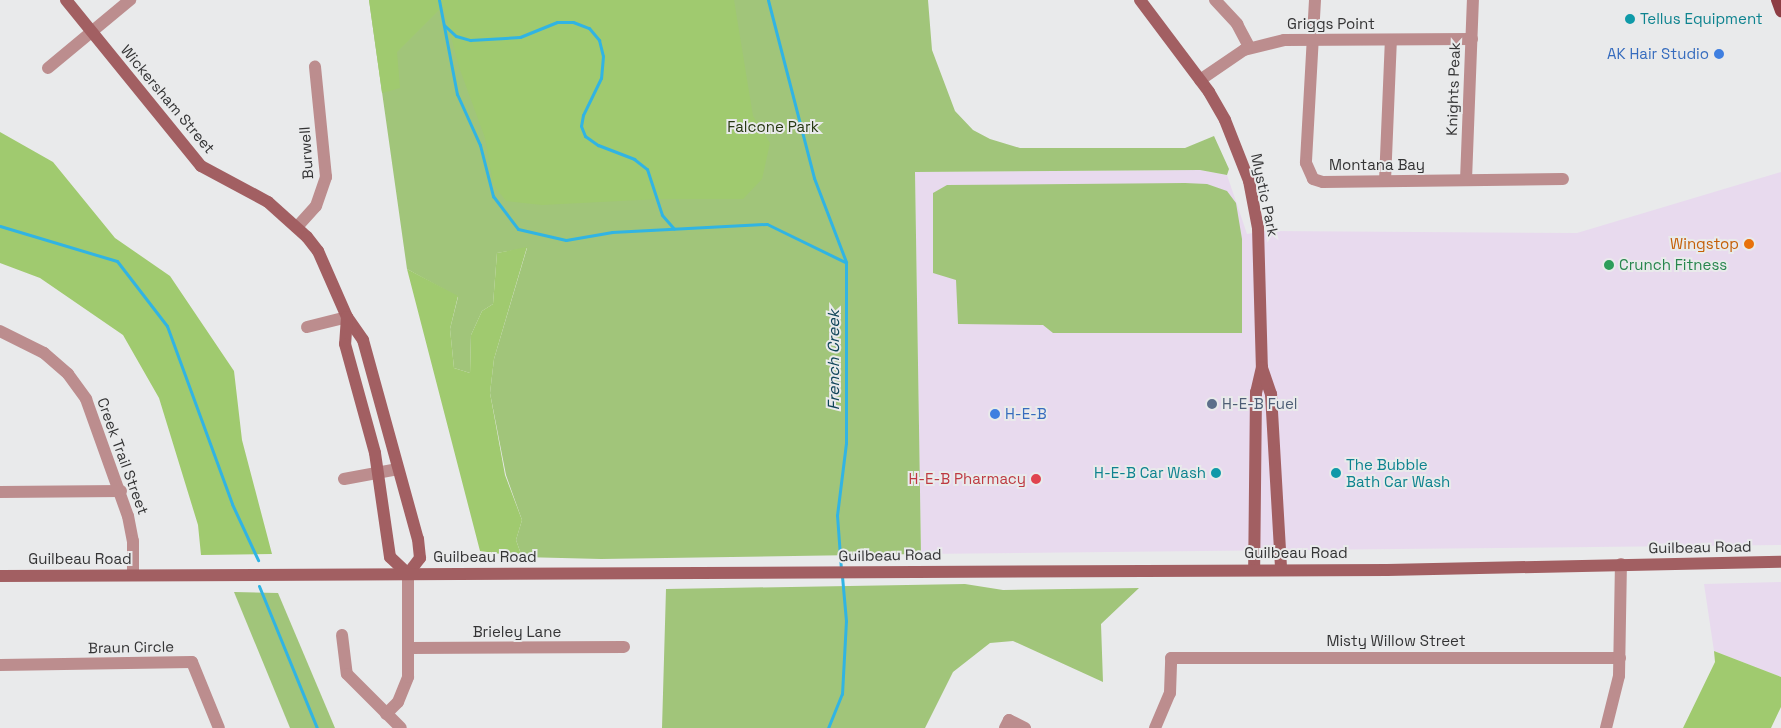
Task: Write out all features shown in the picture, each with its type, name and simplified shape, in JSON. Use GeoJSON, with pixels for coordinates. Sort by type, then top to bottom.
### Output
{"type":"FeatureCollection","features":[{"type":"Feature","properties":{"kind":"main road"},"geometry":{"type":"LineString","coordinates":[[1777,0],[1781,11]]}},
{"type":"Feature","properties":{"kind":"street","name":"Wickersham Street"},"geometry":{"type":"LineString","coordinates":[[66,0],[200,166],[268,202],[297,227],[326,266],[347,317],[363,340],[398,469],[420,558],[408,574],[390,558],[379,472],[345,344],[347,317]]}},
{"type":"Feature","properties":{"kind":"street"},"geometry":{"type":"LineString","coordinates":[[48,68],[130,0]]}},
{"type":"Feature","properties":{"kind":"street","name":"Mystic Park"},"geometry":{"type":"LineString","coordinates":[[1140,0],[1200,80],[1225,120],[1249,181],[1260,253],[1262,367],[1256,392],[1254,569]]}},
{"type":"Feature","properties":{"kind":"street"},"geometry":{"type":"LineString","coordinates":[[1215,0],[1236,24],[1250,48]]}},
{"type":"Feature","properties":{"kind":"street","name":"Montana Bay"},"geometry":{"type":"LineString","coordinates":[[1316,0],[1307,170],[1313,179],[1324,182],[1563,179]]}},
{"type":"Feature","properties":{"kind":"street","name":"Knights Peak"},"geometry":{"type":"LineString","coordinates":[[1466,180],[1473,0]]}},
{"type":"Feature","properties":{"kind":"street","name":"Griggs Point"},"geometry":{"type":"LineString","coordinates":[[1200,80],[1250,48],[1284,40],[1472,39]]}},
{"type":"Feature","properties":{"kind":"street"},"geometry":{"type":"LineString","coordinates":[[1385,181],[1391,40]]}},
{"type":"Feature","properties":{"kind":"street","name":"Burwell"},"geometry":{"type":"LineString","coordinates":[[297,227],[316,206],[326,177],[315,67]]}},
{"type":"Feature","properties":{"kind":"street"},"geometry":{"type":"LineString","coordinates":[[307,327],[347,317]]}},
{"type":"Feature","properties":{"kind":"street","name":"Creek Trail Street"},"geometry":{"type":"LineString","coordinates":[[0,331],[44,353],[77,386],[93,413],[121,491],[131,528],[133,575]]}},
{"type":"Feature","properties":{"kind":"street","name":"Mystic Park"},"geometry":{"type":"LineString","coordinates":[[1262,367],[1271,394],[1282,568]]}},
{"type":"Feature","properties":{"kind":"street"},"geometry":{"type":"LineString","coordinates":[[344,479],[398,469]]}},
{"type":"Feature","properties":{"kind":"street"},"geometry":{"type":"LineString","coordinates":[[0,492],[121,491]]}},
{"type":"Feature","properties":{"kind":"street","name":"Guilbeau Road"},"geometry":{"type":"LineString","coordinates":[[0,576],[893,572],[1282,568],[1387,570],[1781,562]]}},
{"type":"Feature","properties":{"kind":"street"},"geometry":{"type":"LineString","coordinates":[[1606,728],[1620,658],[1621,564]]}},
{"type":"Feature","properties":{"kind":"street"},"geometry":{"type":"LineString","coordinates":[[386,714],[403,692],[408,677],[410,648],[408,574]]}},
{"type":"Feature","properties":{"kind":"street"},"geometry":{"type":"LineString","coordinates":[[342,636],[347,674],[401,728]]}},
{"type":"Feature","properties":{"kind":"street","name":"Brieley Lane"},"geometry":{"type":"LineString","coordinates":[[410,648],[624,647]]}},
{"type":"Feature","properties":{"kind":"street","name":"Misty Willow Street"},"geometry":{"type":"LineString","coordinates":[[1155,728],[1170,693],[1171,658],[1620,658]]}},
{"type":"Feature","properties":{"kind":"street","name":"Braun Circle"},"geometry":{"type":"LineString","coordinates":[[0,664],[192,662],[219,728]]}},
{"type":"Feature","properties":{"kind":"street"},"geometry":{"type":"LineString","coordinates":[[1007,724],[1025,728]]}},
{"type":"Feature","properties":{"kind":"shaded area"},"geometry":{"type":"Polygon","coordinates":[[[1200,170],[1227,175],[1247,234],[1265,231],[1577,233],[1781,172],[1781,545],[921,554],[915,172],[1200,170]]]}},
{"type":"Feature","properties":{"kind":"shaded area"},"geometry":{"type":"Polygon","coordinates":[[[1781,582],[1781,677],[1714,651],[1704,584],[1781,582]]]}},
{"type":"Feature","properties":{"kind":"green space","name":"Falcone Park"},"geometry":{"type":"Polygon","coordinates":[[[369,0],[928,0],[932,50],[955,111],[973,130],[990,139],[1020,148],[1185,148],[1214,136],[1229,169],[1227,175],[1200,170],[915,172],[921,554],[601,559],[522,557],[516,540],[522,520],[506,475],[490,393],[494,359],[527,248],[497,253],[493,304],[482,311],[471,335],[470,373],[454,368],[450,329],[458,297],[407,269],[369,0]]]}},
{"type":"Feature","properties":{"kind":"green space"},"geometry":{"type":"Polygon","coordinates":[[[369,0],[734,0],[753,116],[770,143],[762,179],[743,199],[658,199],[542,205],[506,201],[493,184],[485,138],[459,67],[443,6],[397,52],[400,88],[382,93],[369,0]]]}},
{"type":"Feature","properties":{"kind":"green space"},"geometry":{"type":"Polygon","coordinates":[[[0,132],[53,162],[115,238],[170,276],[234,371],[242,440],[272,554],[201,555],[198,525],[159,398],[123,335],[40,278],[0,263],[0,132]]]}},
{"type":"Feature","properties":{"kind":"green space"},"geometry":{"type":"Polygon","coordinates":[[[1207,184],[1227,191],[1236,203],[1242,239],[1242,333],[1053,333],[1043,325],[958,324],[956,280],[933,273],[933,193],[947,185],[1207,184]]]}},
{"type":"Feature","properties":{"kind":"green space"},"geometry":{"type":"Polygon","coordinates":[[[527,247],[494,359],[490,393],[505,475],[522,520],[516,540],[522,557],[480,551],[407,269],[458,296],[450,329],[454,368],[470,373],[471,335],[482,311],[493,304],[497,253],[527,247]]]}},
{"type":"Feature","properties":{"kind":"green space"},"geometry":{"type":"Polygon","coordinates":[[[965,584],[1003,590],[1139,588],[1101,624],[1103,682],[1013,641],[990,643],[953,672],[925,728],[662,728],[666,589],[965,584]]]}},
{"type":"Feature","properties":{"kind":"green space"},"geometry":{"type":"Polygon","coordinates":[[[234,592],[278,593],[335,728],[290,728],[234,592]]]}},
{"type":"Feature","properties":{"kind":"green space"},"geometry":{"type":"Polygon","coordinates":[[[1714,651],[1781,677],[1781,707],[1771,728],[1683,728],[1715,662],[1714,651]]]}},
{"type":"Feature","properties":{"kind":"waterway"},"geometry":{"type":"LineString","coordinates":[[439,0],[457,94],[480,145],[493,196],[518,229],[566,240],[612,232],[767,224],[845,262]]}},
{"type":"Feature","properties":{"kind":"waterway","name":"French Creek"},"geometry":{"type":"LineString","coordinates":[[768,0],[814,178],[846,262],[846,443],[837,515],[841,569]]}},
{"type":"Feature","properties":{"kind":"waterway"},"geometry":{"type":"LineString","coordinates":[[444,25],[456,36],[470,40],[520,37],[557,22],[573,22],[589,28],[599,40],[603,56],[601,78],[583,115],[581,126],[585,136],[598,145],[634,159],[647,169],[662,215],[674,229]]}},
{"type":"Feature","properties":{"kind":"waterway"},"geometry":{"type":"LineString","coordinates":[[0,226],[117,261],[167,326],[232,504],[258,560]]}},
{"type":"Feature","properties":{"kind":"waterway","name":"French Creek"},"geometry":{"type":"LineString","coordinates":[[828,728],[842,694],[846,621],[842,576]]}},
{"type":"Feature","properties":{"kind":"waterway"},"geometry":{"type":"LineString","coordinates":[[259,586],[317,728]]}},
{"type":"Feature","properties":{"kind":"place","name":"Tellus Equipment"},"geometry":{"type":"Point","coordinates":[1630,19]}},
{"type":"Feature","properties":{"kind":"place","name":"AK Hair Studio"},"geometry":{"type":"Point","coordinates":[1719,54]}},
{"type":"Feature","properties":{"kind":"place","name":"Wingstop"},"geometry":{"type":"Point","coordinates":[1749,244]}},
{"type":"Feature","properties":{"kind":"place","name":"Crunch Fitness"},"geometry":{"type":"Point","coordinates":[1609,265]}},
{"type":"Feature","properties":{"kind":"place","name":"H-E-B Fuel"},"geometry":{"type":"Point","coordinates":[1212,404]}},
{"type":"Feature","properties":{"kind":"place","name":"H-E-B"},"geometry":{"type":"Point","coordinates":[995,414]}},
{"type":"Feature","properties":{"kind":"place","name":"H-E-B Car Wash"},"geometry":{"type":"Point","coordinates":[1216,473]}},
{"type":"Feature","properties":{"kind":"place","name":"The Bubble Bath Car Wash"},"geometry":{"type":"Point","coordinates":[1336,473]}},
{"type":"Feature","properties":{"kind":"place","name":"H-E-B Pharmacy"},"geometry":{"type":"Point","coordinates":[1036,479]}}]}
